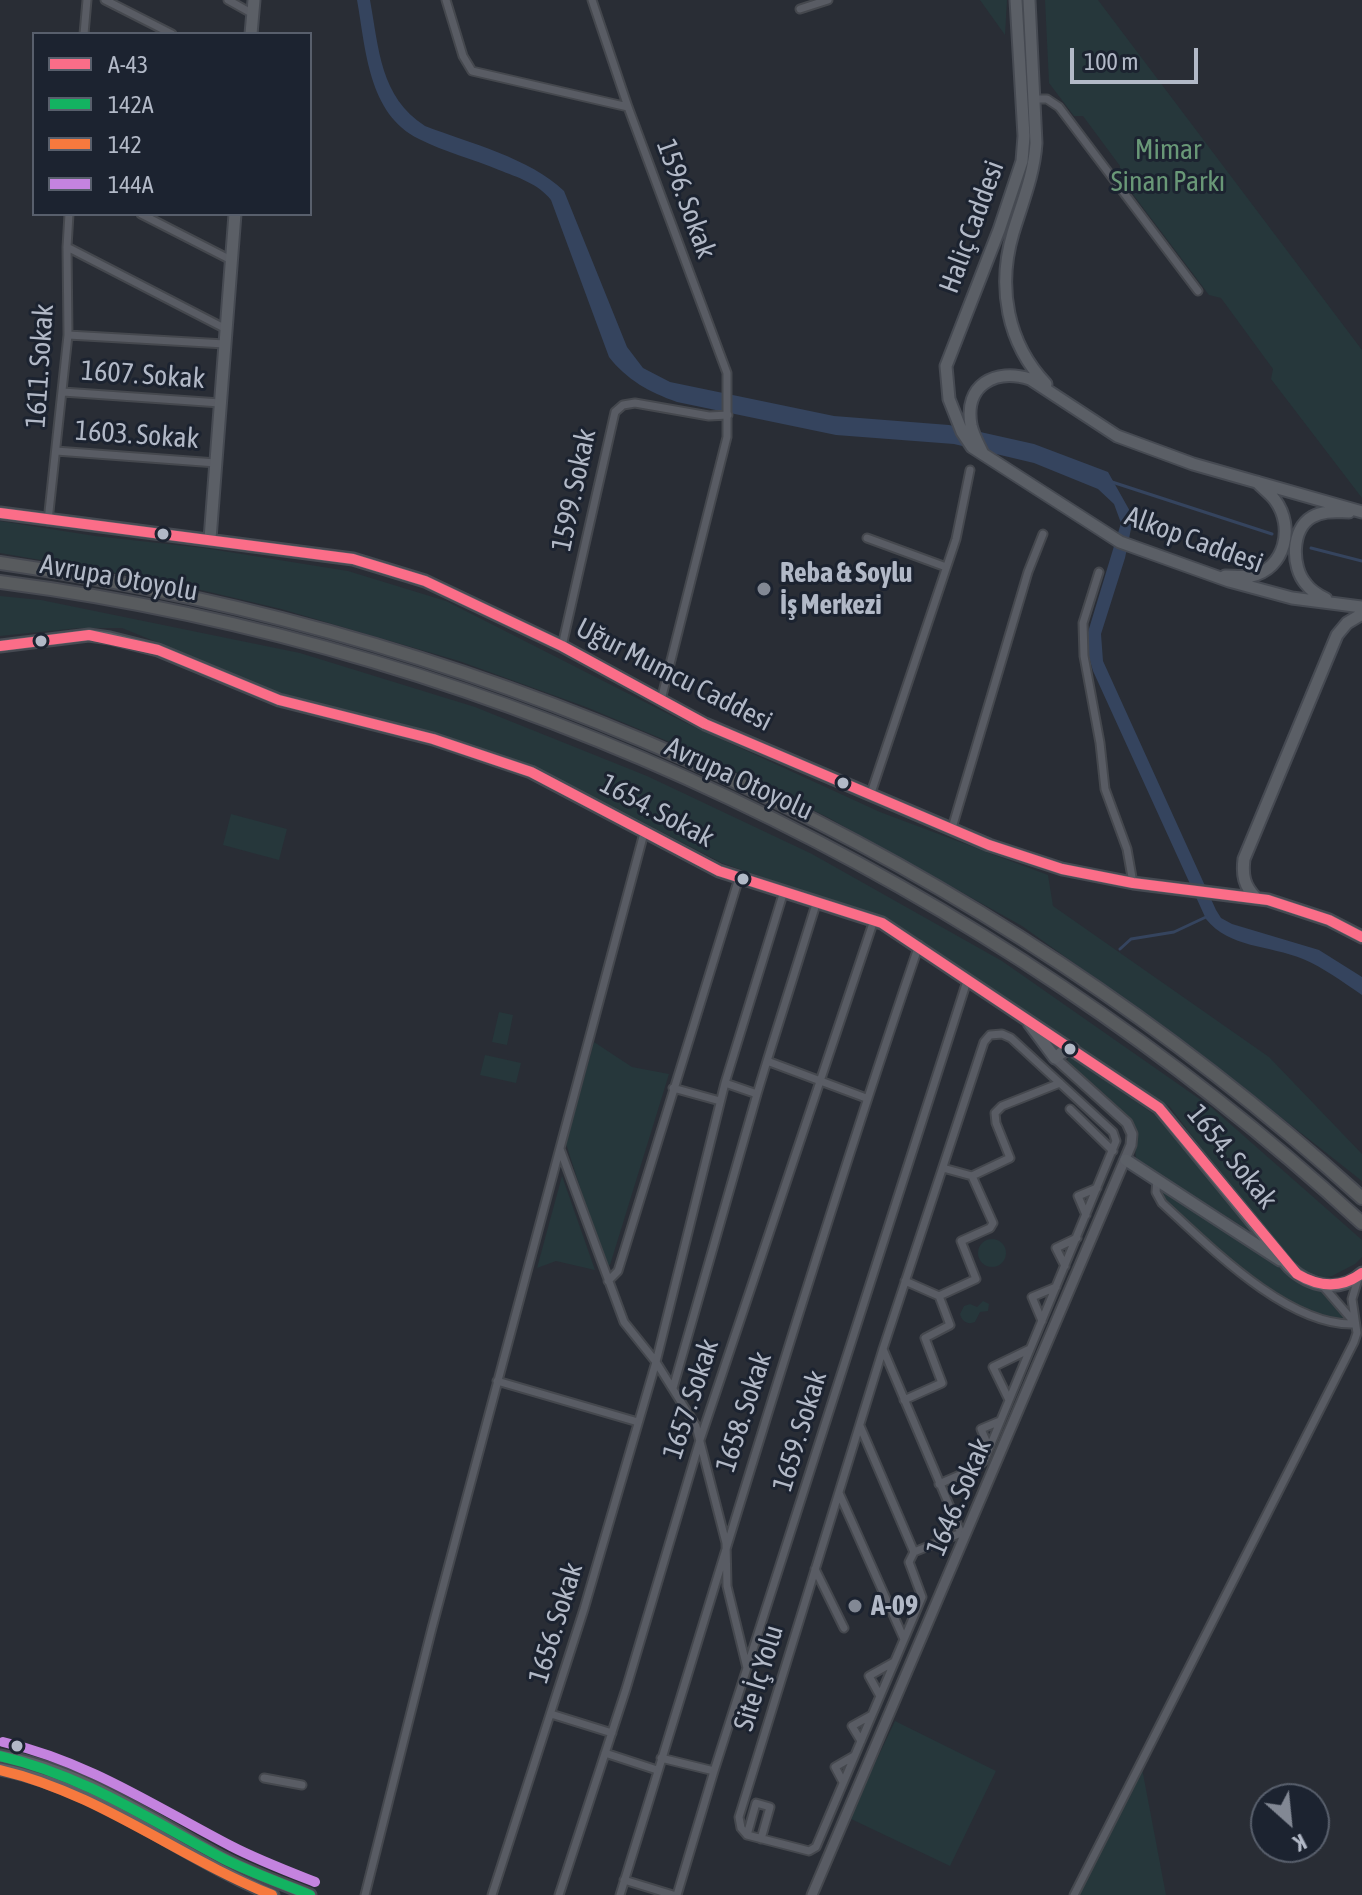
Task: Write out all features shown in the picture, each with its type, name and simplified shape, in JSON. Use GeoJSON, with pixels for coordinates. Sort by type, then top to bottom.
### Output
{"type":"FeatureCollection","features":[{"type":"Feature","properties":{"kind":"highway","name":"Avrupa Otoyolu"},"geometry":{"type":"LineString","coordinates":[[0,563],[124,582],[206,599],[347,635],[468,673],[588,717],[724,776],[877,852],[1045,953],[1222,1080],[1362,1198]]}},
{"type":"Feature","properties":{"kind":"highway","name":"Avrupa Otoyolu"},"geometry":{"type":"LineString","coordinates":[[0,582],[200,616],[431,680],[568,729],[729,799],[920,898],[1044,975],[1198,1085],[1362,1223]]}},
{"type":"Feature","properties":{"kind":"main road"},"geometry":{"type":"LineString","coordinates":[[251,32],[254,0]]}},
{"type":"Feature","properties":{"kind":"main road","name":"Haliç Caddesi"},"geometry":{"type":"LineString","coordinates":[[984,455],[972,447],[956,421],[949,399],[946,366],[999,230],[1022,161],[1024,136],[1016,0]]}},
{"type":"Feature","properties":{"kind":"main road","name":"Haliç Caddesi"},"geometry":{"type":"LineString","coordinates":[[1029,0],[1035,99],[1035,166],[1011,237],[1006,277],[1007,314],[1016,340],[1036,374],[1057,396]]}},
{"type":"Feature","properties":{"kind":"main road"},"geometry":{"type":"LineString","coordinates":[[210,539],[235,216]]}},
{"type":"Feature","properties":{"kind":"main road"},"geometry":{"type":"LineString","coordinates":[[984,455],[971,428],[970,409],[982,385],[989,379],[1014,374],[1030,379],[1117,436],[1193,464],[1362,512]]}},
{"type":"Feature","properties":{"kind":"main road","name":"Alkop Caddesi"},"geometry":{"type":"LineString","coordinates":[[984,455],[1120,542],[1213,576],[1292,598],[1362,607]]}},
{"type":"Feature","properties":{"kind":"main road"},"geometry":{"type":"LineString","coordinates":[[1213,576],[1250,576],[1270,568],[1279,558],[1286,533],[1281,513],[1276,501],[1255,481]]}},
{"type":"Feature","properties":{"kind":"main road"},"geometry":{"type":"LineString","coordinates":[[1333,603],[1315,593],[1298,571],[1296,539],[1301,527],[1311,517],[1329,511],[1362,512]]}},
{"type":"Feature","properties":{"kind":"main road","name":"Uğur Mumcu Caddesi"},"geometry":{"type":"LineString","coordinates":[[0,513],[353,559],[425,581],[562,646],[705,724],[989,845],[1062,869],[1133,883],[1256,898],[1309,912],[1362,937]]}},
{"type":"Feature","properties":{"kind":"main road"},"geometry":{"type":"LineString","coordinates":[[1256,898],[1245,884],[1242,873],[1244,859],[1337,635],[1362,614]]}},
{"type":"Feature","properties":{"kind":"main road","name":"1654. Sokak"},"geometry":{"type":"LineString","coordinates":[[0,646],[89,635],[158,650],[279,700],[433,739],[531,772],[700,862],[739,878],[874,920],[919,945],[967,981],[1024,1016],[1166,1115],[1289,1267],[1306,1280],[1321,1285]]}},
{"type":"Feature","properties":{"kind":"main road"},"geometry":{"type":"LineString","coordinates":[[1024,1016],[1055,1058],[1073,1049]]}},
{"type":"Feature","properties":{"kind":"main road"},"geometry":{"type":"LineString","coordinates":[[1126,1160],[1289,1267]]}},
{"type":"Feature","properties":{"kind":"main road"},"geometry":{"type":"LineString","coordinates":[[1321,1285],[1341,1285],[1360,1275]]}},
{"type":"Feature","properties":{"kind":"main road"},"geometry":{"type":"LineString","coordinates":[[0,1756],[52,1770],[101,1789],[243,1867],[310,1895]]}},
{"type":"Feature","properties":{"kind":"main road"},"geometry":{"type":"LineString","coordinates":[[0,1769],[48,1781],[167,1840],[238,1880],[273,1895]]}},
{"type":"Feature","properties":{"kind":"main road"},"geometry":{"type":"LineString","coordinates":[[93,1803],[101,1789]]}},
{"type":"Feature","properties":{"kind":"main road"},"geometry":{"type":"LineString","coordinates":[[238,1880],[243,1867]]}},
{"type":"Feature","properties":{"kind":"street"},"geometry":{"type":"LineString","coordinates":[[84,32],[87,0]]}},
{"type":"Feature","properties":{"kind":"street"},"geometry":{"type":"LineString","coordinates":[[105,0],[168,32]]}},
{"type":"Feature","properties":{"kind":"street"},"geometry":{"type":"LineString","coordinates":[[228,0],[253,14]]}},
{"type":"Feature","properties":{"kind":"street"},"geometry":{"type":"LineString","coordinates":[[446,0],[463,56],[472,71],[628,107]]}},
{"type":"Feature","properties":{"kind":"street","name":"1596. Sokak"},"geometry":{"type":"LineString","coordinates":[[592,0],[628,107],[727,373],[727,437],[661,700]]}},
{"type":"Feature","properties":{"kind":"street"},"geometry":{"type":"LineString","coordinates":[[800,9],[828,0]]}},
{"type":"Feature","properties":{"kind":"street"},"geometry":{"type":"LineString","coordinates":[[1035,99],[1047,99],[1059,107],[1198,291]]}},
{"type":"Feature","properties":{"kind":"street","name":"1611. Sokak"},"geometry":{"type":"LineString","coordinates":[[48,521],[68,335],[69,216]]}},
{"type":"Feature","properties":{"kind":"street"},"geometry":{"type":"LineString","coordinates":[[145,216],[231,260]]}},
{"type":"Feature","properties":{"kind":"street"},"geometry":{"type":"LineString","coordinates":[[67,247],[226,329]]}},
{"type":"Feature","properties":{"kind":"street"},"geometry":{"type":"LineString","coordinates":[[68,335],[225,344]]}},
{"type":"Feature","properties":{"kind":"street","name":"1607. Sokak"},"geometry":{"type":"LineString","coordinates":[[63,392],[220,403]]}},
{"type":"Feature","properties":{"kind":"street","name":"1599. Sokak"},"geometry":{"type":"LineString","coordinates":[[562,646],[615,412],[623,405],[635,403],[709,416],[728,415]]}},
{"type":"Feature","properties":{"kind":"street","name":"1603. Sokak"},"geometry":{"type":"LineString","coordinates":[[56,451],[216,463]]}},
{"type":"Feature","properties":{"kind":"street"},"geometry":{"type":"LineString","coordinates":[[871,793],[956,539],[970,470]]}},
{"type":"Feature","properties":{"kind":"street"},"geometry":{"type":"LineString","coordinates":[[952,828],[1028,572],[1043,534]]}},
{"type":"Feature","properties":{"kind":"street"},"geometry":{"type":"LineString","coordinates":[[867,538],[946,567]]}},
{"type":"Feature","properties":{"kind":"street"},"geometry":{"type":"LineString","coordinates":[[1099,572],[1083,623],[1084,656],[1105,789],[1127,849],[1133,883]]}},
{"type":"Feature","properties":{"kind":"street"},"geometry":{"type":"LineString","coordinates":[[365,1895],[497,1381],[644,833]]}},
{"type":"Feature","properties":{"kind":"street"},"geometry":{"type":"LineString","coordinates":[[608,1281],[618,1271],[739,878]]}},
{"type":"Feature","properties":{"kind":"street","name":"1656. Sokak"},"geometry":{"type":"LineString","coordinates":[[492,1895],[551,1714],[656,1362],[720,1101],[784,891]]}},
{"type":"Feature","properties":{"kind":"street"},"geometry":{"type":"LineString","coordinates":[[673,1388],[757,1094],[817,901]]}},
{"type":"Feature","properties":{"kind":"street","name":"1657. Sokak"},"geometry":{"type":"LineString","coordinates":[[559,1895],[612,1733],[700,1440],[874,920]]}},
{"type":"Feature","properties":{"kind":"street","name":"1658. Sokak"},"geometry":{"type":"LineString","coordinates":[[620,1895],[726,1543],[866,1098],[919,945]]}},
{"type":"Feature","properties":{"kind":"street","name":"1659. Sokak"},"geometry":{"type":"LineString","coordinates":[[675,1895],[967,981]]}},
{"type":"Feature","properties":{"kind":"street","name":"Site İç Yolu"},"geometry":{"type":"LineString","coordinates":[[747,1835],[738,1820],[883,1349],[985,1040],[993,1034],[1006,1035],[1035,1060],[1115,1134],[1113,1151]]}},
{"type":"Feature","properties":{"kind":"street"},"geometry":{"type":"LineString","coordinates":[[1035,1060],[1046,1047]]}},
{"type":"Feature","properties":{"kind":"street"},"geometry":{"type":"LineString","coordinates":[[1045,1069],[1055,1058],[1129,1127],[1131,1141],[1126,1160]]}},
{"type":"Feature","properties":{"kind":"street"},"geometry":{"type":"LineString","coordinates":[[767,1061],[866,1098]]}},
{"type":"Feature","properties":{"kind":"street"},"geometry":{"type":"LineString","coordinates":[[725,1083],[757,1094]]}},
{"type":"Feature","properties":{"kind":"street"},"geometry":{"type":"LineString","coordinates":[[943,1168],[972,1176],[1010,1158],[995,1120],[997,1110],[1060,1083]]}},
{"type":"Feature","properties":{"kind":"street"},"geometry":{"type":"LineString","coordinates":[[673,1088],[720,1101]]}},
{"type":"Feature","properties":{"kind":"street"},"geometry":{"type":"LineString","coordinates":[[939,1484],[980,1465],[989,1448],[1113,1151],[1070,1109]]}},
{"type":"Feature","properties":{"kind":"street"},"geometry":{"type":"LineString","coordinates":[[559,1147],[624,1322],[656,1362],[693,1419],[726,1543],[727,1586],[747,1671]]}},
{"type":"Feature","properties":{"kind":"street","name":"1646. Sokak"},"geometry":{"type":"LineString","coordinates":[[812,1895],[1126,1160]]}},
{"type":"Feature","properties":{"kind":"street"},"geometry":{"type":"LineString","coordinates":[[939,1296],[975,1280],[961,1241],[993,1225],[972,1176]]}},
{"type":"Feature","properties":{"kind":"street"},"geometry":{"type":"LineString","coordinates":[[1157,1179],[1156,1192],[1162,1203],[1239,1269],[1309,1315],[1340,1324],[1355,1324]]}},
{"type":"Feature","properties":{"kind":"street"},"geometry":{"type":"LineString","coordinates":[[1086,1215],[1078,1196],[1097,1188]]}},
{"type":"Feature","properties":{"kind":"street"},"geometry":{"type":"LineString","coordinates":[[1065,1266],[1056,1248],[1077,1238]]}},
{"type":"Feature","properties":{"kind":"street"},"geometry":{"type":"LineString","coordinates":[[1074,1895],[1354,1342],[1357,1333],[1352,1299],[1360,1275]]}},
{"type":"Feature","properties":{"kind":"street"},"geometry":{"type":"LineString","coordinates":[[904,1400],[942,1384],[925,1339],[950,1325],[939,1296],[905,1281]]}},
{"type":"Feature","properties":{"kind":"street"},"geometry":{"type":"LineString","coordinates":[[1321,1285],[1355,1324]]}},
{"type":"Feature","properties":{"kind":"street"},"geometry":{"type":"LineString","coordinates":[[1042,1321],[1032,1297],[1056,1287]]}},
{"type":"Feature","properties":{"kind":"street"},"geometry":{"type":"LineString","coordinates":[[756,1803],[747,1835],[814,1850],[922,1597],[909,1562],[914,1552],[964,1534],[939,1484],[883,1349]]}},
{"type":"Feature","properties":{"kind":"street"},"geometry":{"type":"LineString","coordinates":[[1009,1400],[993,1367],[1030,1349]]}},
{"type":"Feature","properties":{"kind":"street"},"geometry":{"type":"LineString","coordinates":[[497,1381],[638,1422]]}},
{"type":"Feature","properties":{"kind":"street"},"geometry":{"type":"LineString","coordinates":[[989,1448],[981,1429],[1000,1421]]}},
{"type":"Feature","properties":{"kind":"street"},"geometry":{"type":"LineString","coordinates":[[860,1426],[914,1552]]}},
{"type":"Feature","properties":{"kind":"street"},"geometry":{"type":"LineString","coordinates":[[839,1493],[904,1639]]}},
{"type":"Feature","properties":{"kind":"street"},"geometry":{"type":"LineString","coordinates":[[815,1569],[844,1628]]}},
{"type":"Feature","properties":{"kind":"street"},"geometry":{"type":"LineString","coordinates":[[880,1696],[869,1676],[894,1662]]}},
{"type":"Feature","properties":{"kind":"street"},"geometry":{"type":"LineString","coordinates":[[551,1714],[612,1733]]}},
{"type":"Feature","properties":{"kind":"street"},"geometry":{"type":"LineString","coordinates":[[861,1741],[852,1726],[872,1714]]}},
{"type":"Feature","properties":{"kind":"street"},"geometry":{"type":"LineString","coordinates":[[605,1753],[657,1770]]}},
{"type":"Feature","properties":{"kind":"street"},"geometry":{"type":"LineString","coordinates":[[843,1782],[835,1767],[854,1756]]}},
{"type":"Feature","properties":{"kind":"street"},"geometry":{"type":"LineString","coordinates":[[661,1758],[714,1771]]}},
{"type":"Feature","properties":{"kind":"street"},"geometry":{"type":"LineString","coordinates":[[264,1778],[302,1785]]}},
{"type":"Feature","properties":{"kind":"street"},"geometry":{"type":"LineString","coordinates":[[744,1800],[770,1807],[761,1839]]}},
{"type":"Feature","properties":{"kind":"street"},"geometry":{"type":"LineString","coordinates":[[624,1880],[675,1895]]}},
{"type":"Feature","properties":{"kind":"green space"},"geometry":{"type":"Polygon","coordinates":[[[980,0],[1007,0],[1005,35],[980,0]]]}},
{"type":"Feature","properties":{"kind":"green space","name":"Mimar Sinan Parkı"},"geometry":{"type":"Polygon","coordinates":[[[1045,0],[1098,0],[1362,350],[1362,498],[1271,379],[1273,369],[1221,298],[1209,295],[1119,176],[1120,166],[1083,116],[1074,116],[1049,83],[1045,0]]]}},
{"type":"Feature","properties":{"kind":"green space"},"geometry":{"type":"Polygon","coordinates":[[[0,521],[348,571],[446,601],[688,724],[880,812],[1048,875],[1053,906],[1269,1057],[1362,1154],[1362,1181],[1193,1048],[1022,926],[827,817],[703,756],[586,707],[459,661],[281,609],[167,582],[0,553],[0,521]]]}},
{"type":"Feature","properties":{"kind":"green space"},"geometry":{"type":"Polygon","coordinates":[[[0,596],[41,600],[300,653],[475,707],[647,776],[812,854],[1002,961],[1211,1107],[1362,1240],[1362,1257],[1332,1276],[1315,1279],[1304,1274],[1261,1226],[1170,1107],[888,922],[722,863],[534,766],[398,724],[289,696],[122,628],[79,628],[0,636],[0,596]]]}},
{"type":"Feature","properties":{"kind":"green space"},"geometry":{"type":"Polygon","coordinates":[[[231,814],[287,829],[279,860],[223,845],[231,814]]]}},
{"type":"Feature","properties":{"kind":"green space"},"geometry":{"type":"Polygon","coordinates":[[[499,1012],[513,1015],[507,1045],[492,1042],[499,1012]]]}},
{"type":"Feature","properties":{"kind":"green space"},"geometry":{"type":"Polygon","coordinates":[[[594,1042],[632,1067],[669,1074],[610,1265],[605,1264],[566,1144],[594,1042]]]}},
{"type":"Feature","properties":{"kind":"green space"},"geometry":{"type":"Polygon","coordinates":[[[485,1055],[521,1063],[516,1083],[480,1075],[485,1055]]]}},
{"type":"Feature","properties":{"kind":"green space"},"geometry":{"type":"Polygon","coordinates":[[[1069,1055],[1159,1118],[1254,1234],[1137,1160],[1134,1127],[1107,1096],[1067,1062],[1069,1055]]]}},
{"type":"Feature","properties":{"kind":"green space"},"geometry":{"type":"Polygon","coordinates":[[[562,1176],[595,1270],[556,1261],[537,1268],[562,1176]]]}},
{"type":"Feature","properties":{"kind":"green space"},"geometry":{"type":"Polygon","coordinates":[[[1157,1179],[1322,1286],[1355,1324],[1309,1315],[1239,1269],[1159,1200],[1157,1179]]]}},
{"type":"Feature","properties":{"kind":"green space"},"geometry":{"type":"Polygon","coordinates":[[[992,1239],[1002,1243],[1006,1253],[1002,1263],[992,1267],[982,1263],[978,1253],[982,1243],[992,1239]]]}},
{"type":"Feature","properties":{"kind":"green space"},"geometry":{"type":"Polygon","coordinates":[[[983,1301],[989,1304],[988,1311],[980,1312],[975,1322],[964,1321],[960,1314],[964,1306],[970,1304],[977,1307],[983,1301]]]}},
{"type":"Feature","properties":{"kind":"green space"},"geometry":{"type":"Polygon","coordinates":[[[895,1721],[996,1771],[950,1866],[849,1818],[895,1721]]]}},
{"type":"Feature","properties":{"kind":"green space"},"geometry":{"type":"Polygon","coordinates":[[[1141,1763],[1166,1895],[1075,1895],[1141,1763]]]}},
{"type":"Feature","properties":{"kind":"water"},"geometry":{"type":"Polygon","coordinates":[[[357,0],[370,0],[384,70],[390,86],[410,114],[425,126],[517,160],[564,191],[627,347],[643,368],[670,382],[834,416],[949,425],[1034,444],[1108,472],[1131,513],[1132,524],[1125,558],[1101,634],[1103,661],[1216,910],[1221,918],[1232,924],[1319,950],[1362,977],[1362,995],[1311,963],[1226,936],[1206,919],[1093,671],[1087,650],[1088,632],[1121,523],[1114,504],[1098,489],[1034,463],[954,444],[836,435],[677,402],[639,384],[609,357],[551,200],[546,194],[520,178],[419,139],[402,128],[389,114],[372,78],[357,0]]]}},
{"type":"Feature","properties":{"kind":"waterway"},"geometry":{"type":"LineString","coordinates":[[1112,482],[1272,534]]}},
{"type":"Feature","properties":{"kind":"waterway"},"geometry":{"type":"LineString","coordinates":[[1311,548],[1362,561]]}},
{"type":"Feature","properties":{"kind":"waterway"},"geometry":{"type":"LineString","coordinates":[[1120,949],[1131,939],[1174,932],[1206,917]]}},
{"type":"Feature","properties":{"kind":"transit line","name":"A-43"},"geometry":{"type":"LineString","coordinates":[[0,513],[353,559],[425,581],[562,646],[705,724],[989,845],[1062,869],[1133,883],[1268,900],[1329,920],[1362,937]]}},
{"type":"Feature","properties":{"kind":"transit line","name":"A-43"},"geometry":{"type":"LineString","coordinates":[[0,646],[89,635],[158,650],[279,700],[433,739],[531,772],[719,871],[882,923],[1159,1108],[1297,1274],[1313,1282],[1338,1284],[1362,1273]]}},
{"type":"Feature","properties":{"kind":"transit line","name":"144A"},"geometry":{"type":"LineString","coordinates":[[3,1742],[93,1773],[241,1851],[315,1882]]}},
{"type":"Feature","properties":{"kind":"transit line","name":"142A"},"geometry":{"type":"LineString","coordinates":[[0,1756],[30,1764],[88,1787],[224,1859],[310,1895]]}},
{"type":"Feature","properties":{"kind":"transit line","name":"142"},"geometry":{"type":"LineString","coordinates":[[0,1770],[71,1794],[272,1895]]}},
{"type":"Feature","properties":{"kind":"place","name":"Reba & Soylu İş Merkezi"},"geometry":{"type":"Point","coordinates":[764,589]}},
{"type":"Feature","properties":{"kind":"place","name":"A-09"},"geometry":{"type":"Point","coordinates":[855,1606]}}]}
